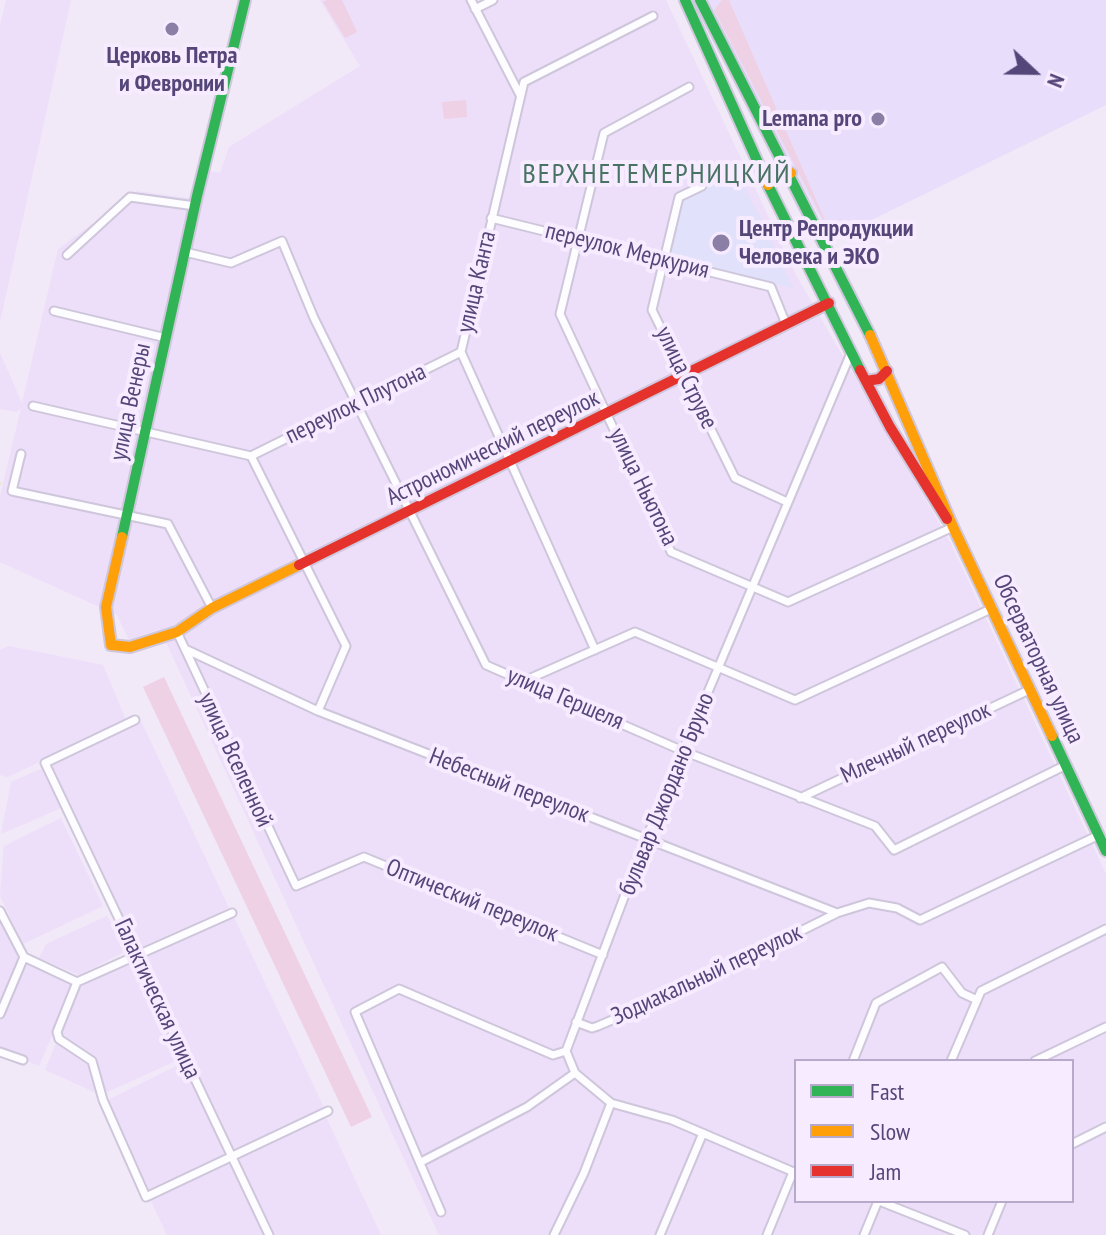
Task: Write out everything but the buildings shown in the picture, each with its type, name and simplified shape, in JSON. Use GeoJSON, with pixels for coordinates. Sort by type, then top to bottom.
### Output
{"type":"FeatureCollection","features":[{"type":"Feature","properties":{"kind":"main road","name":"улица Венеры"},"geometry":{"type":"LineString","coordinates":[[106,607],[195,206],[245,0]]}},
{"type":"Feature","properties":{"kind":"main road","name":"Обсерваторная улица"},"geometry":{"type":"LineString","coordinates":[[685,0],[768,185],[829,303],[851,353],[932,498],[953,527]]}},
{"type":"Feature","properties":{"kind":"main road","name":"Обсерваторная улица"},"geometry":{"type":"LineString","coordinates":[[700,0],[791,173],[887,371],[953,527],[1106,851]]}},
{"type":"Feature","properties":{"kind":"main road"},"geometry":{"type":"LineString","coordinates":[[768,185],[777,175],[791,173]]}},
{"type":"Feature","properties":{"kind":"main road","name":"Астрономический переулок"},"geometry":{"type":"LineString","coordinates":[[106,607],[111,645],[130,647],[177,632],[212,608],[829,303]]}},
{"type":"Feature","properties":{"kind":"main road"},"geometry":{"type":"LineString","coordinates":[[866,381],[879,379],[887,371]]}},
{"type":"Feature","properties":{"kind":"street"},"geometry":{"type":"LineString","coordinates":[[471,0],[520,95]]}},
{"type":"Feature","properties":{"kind":"street"},"geometry":{"type":"LineString","coordinates":[[475,9],[493,0]]}},
{"type":"Feature","properties":{"kind":"street"},"geometry":{"type":"LineString","coordinates":[[520,95],[524,82],[532,75],[653,16]]}},
{"type":"Feature","properties":{"kind":"street","name":"улица Ньютона"},"geometry":{"type":"LineString","coordinates":[[689,87],[604,133],[560,314],[671,552],[788,602],[953,527]]}},
{"type":"Feature","properties":{"kind":"street","name":"улица Канта"},"geometry":{"type":"LineString","coordinates":[[520,95],[461,352],[595,650]]}},
{"type":"Feature","properties":{"kind":"street","name":"улица Струве"},"geometry":{"type":"LineString","coordinates":[[702,186],[679,197],[652,310],[735,478],[787,502]]}},
{"type":"Feature","properties":{"kind":"street"},"geometry":{"type":"LineString","coordinates":[[67,255],[130,197],[195,206]]}},
{"type":"Feature","properties":{"kind":"street","name":"переулок Меркурия"},"geometry":{"type":"LineString","coordinates":[[491,218],[771,287],[786,324]]}},
{"type":"Feature","properties":{"kind":"street","name":"улица Гершеля"},"geometry":{"type":"LineString","coordinates":[[185,252],[231,263],[282,241],[314,318],[486,665],[683,751],[875,826],[894,850],[1066,765]]}},
{"type":"Feature","properties":{"kind":"street"},"geometry":{"type":"LineString","coordinates":[[54,311],[166,338]]}},
{"type":"Feature","properties":{"kind":"street","name":"переулок Плутона"},"geometry":{"type":"LineString","coordinates":[[251,456],[461,352]]}},
{"type":"Feature","properties":{"kind":"street","name":"бульвар Джордано Бруно"},"geometry":{"type":"LineString","coordinates":[[566,1051],[646,839],[851,353]]}},
{"type":"Feature","properties":{"kind":"street"},"geometry":{"type":"LineString","coordinates":[[33,406],[251,456],[346,646],[318,711]]}},
{"type":"Feature","properties":{"kind":"street"},"geometry":{"type":"LineString","coordinates":[[21,454],[12,491],[116,515],[128,513],[168,524],[212,608]]}},
{"type":"Feature","properties":{"kind":"street"},"geometry":{"type":"LineString","coordinates":[[524,681],[635,632],[795,700],[993,608]]}},
{"type":"Feature","properties":{"kind":"street","name":"улица Вселенной"},"geometry":{"type":"LineString","coordinates":[[177,632],[296,886]]}},
{"type":"Feature","properties":{"kind":"street","name":"Небесный переулок"},"geometry":{"type":"LineString","coordinates":[[185,649],[318,711],[837,913]]}},
{"type":"Feature","properties":{"kind":"street","name":"Млечный переулок"},"geometry":{"type":"LineString","coordinates":[[800,798],[1031,689]]}},
{"type":"Feature","properties":{"kind":"street","name":"Галактическая улица"},"geometry":{"type":"LineString","coordinates":[[135,720],[45,763],[269,1235]]}},
{"type":"Feature","properties":{"kind":"street","name":"Зодиакальный переулок"},"geometry":{"type":"LineString","coordinates":[[576,1022],[598,1026],[678,992],[837,913],[869,903],[897,908],[920,920],[1099,835]]}},
{"type":"Feature","properties":{"kind":"street","name":"Оптический переулок"},"geometry":{"type":"LineString","coordinates":[[296,886],[364,857],[603,955]]}},
{"type":"Feature","properties":{"kind":"street"},"geometry":{"type":"LineString","coordinates":[[0,911],[24,957],[77,982]]}},
{"type":"Feature","properties":{"kind":"street"},"geometry":{"type":"LineString","coordinates":[[232,913],[77,982],[57,1032],[59,1039],[92,1061],[103,1100],[146,1197],[328,1111]]}},
{"type":"Feature","properties":{"kind":"street"},"geometry":{"type":"LineString","coordinates":[[952,1059],[981,991],[1106,929]]}},
{"type":"Feature","properties":{"kind":"street"},"geometry":{"type":"LineString","coordinates":[[0,1014],[24,957]]}},
{"type":"Feature","properties":{"kind":"street"},"geometry":{"type":"LineString","coordinates":[[854,1059],[876,1003],[942,967],[962,993],[975,999]]}},
{"type":"Feature","properties":{"kind":"street"},"geometry":{"type":"LineString","coordinates":[[441,1212],[355,1012],[399,989],[553,1055],[566,1051],[575,1073],[611,1103],[703,1133],[794,1172],[767,1235]]}},
{"type":"Feature","properties":{"kind":"street"},"geometry":{"type":"LineString","coordinates":[[1039,1059],[1106,1027]]}},
{"type":"Feature","properties":{"kind":"street"},"geometry":{"type":"LineString","coordinates":[[0,1052],[23,1060]]}},
{"type":"Feature","properties":{"kind":"street"},"geometry":{"type":"LineString","coordinates":[[421,1162],[527,1107],[575,1073]]}},
{"type":"Feature","properties":{"kind":"street"},"geometry":{"type":"LineString","coordinates":[[554,1235],[584,1173],[611,1103]]}},
{"type":"Feature","properties":{"kind":"street"},"geometry":{"type":"LineString","coordinates":[[1074,1143],[1106,1127]]}},
{"type":"Feature","properties":{"kind":"street"},"geometry":{"type":"LineString","coordinates":[[660,1235],[703,1133]]}},
{"type":"Feature","properties":{"kind":"street"},"geometry":{"type":"LineString","coordinates":[[864,1235],[878,1203]]}},
{"type":"Feature","properties":{"kind":"street"},"geometry":{"type":"LineString","coordinates":[[895,1203],[965,1235]]}},
{"type":"Feature","properties":{"kind":"street"},"geometry":{"type":"LineString","coordinates":[[988,1235],[1001,1203]]}},
{"type":"Feature","properties":{"kind":"shaded area"},"geometry":{"type":"Polygon","coordinates":[[[6,0],[71,0],[0,322],[0,26],[6,0]]]}},
{"type":"Feature","properties":{"kind":"shaded area"},"geometry":{"type":"Polygon","coordinates":[[[320,0],[666,0],[796,275],[950,542],[1106,874],[1106,1235],[439,1235],[160,629],[129,640],[117,615],[0,562],[0,496],[21,408],[17,412],[0,409],[0,353],[22,403],[58,249],[137,191],[195,199],[201,170],[220,173],[229,147],[360,66],[320,0]]]}},
{"type":"Feature","properties":{"kind":"shaded area"},"geometry":{"type":"Polygon","coordinates":[[[342,0],[357,32],[345,38],[323,2],[342,0]]]}},
{"type":"Feature","properties":{"kind":"shaded area"},"geometry":{"type":"Polygon","coordinates":[[[707,0],[1106,0],[1106,105],[839,236],[830,236],[737,66],[707,0]]]}},
{"type":"Feature","properties":{"kind":"shaded area"},"geometry":{"type":"Polygon","coordinates":[[[722,0],[729,0],[835,243],[714,10],[722,0]]]}},
{"type":"Feature","properties":{"kind":"shaded area"},"geometry":{"type":"Polygon","coordinates":[[[466,100],[467,117],[444,119],[442,102],[466,100]]]}},
{"type":"Feature","properties":{"kind":"shaded area","name":"Центр Репродукции Человека и ЭКО"},"geometry":{"type":"Polygon","coordinates":[[[735,169],[793,288],[666,258],[680,199],[735,169]]]}},
{"type":"Feature","properties":{"kind":"shaded area"},"geometry":{"type":"Polygon","coordinates":[[[9,646],[103,665],[126,720],[8,777],[0,775],[0,650],[9,646]]]}},
{"type":"Feature","properties":{"kind":"shaded area"},"geometry":{"type":"Polygon","coordinates":[[[164,677],[372,1117],[351,1127],[143,687],[164,677]]]}},
{"type":"Feature","properties":{"kind":"shaded area"},"geometry":{"type":"Polygon","coordinates":[[[141,721],[229,908],[136,950],[46,766],[141,721]]]}},
{"type":"Feature","properties":{"kind":"shaded area"},"geometry":{"type":"Polygon","coordinates":[[[43,768],[61,808],[1,834],[11,782],[43,768]]]}},
{"type":"Feature","properties":{"kind":"shaded area"},"geometry":{"type":"Polygon","coordinates":[[[61,818],[103,906],[23,944],[0,896],[4,846],[61,818]]]}},
{"type":"Feature","properties":{"kind":"shaded area"},"geometry":{"type":"Polygon","coordinates":[[[232,913],[325,1110],[232,1154],[143,957],[232,913]]]}},
{"type":"Feature","properties":{"kind":"shaded area"},"geometry":{"type":"Polygon","coordinates":[[[107,916],[126,951],[79,975],[39,958],[46,944],[107,916]]]}},
{"type":"Feature","properties":{"kind":"shaded area"},"geometry":{"type":"Polygon","coordinates":[[[0,917],[21,957],[0,1007],[0,917]]]}},
{"type":"Feature","properties":{"kind":"shaded area"},"geometry":{"type":"Polygon","coordinates":[[[136,956],[182,1058],[101,1095],[45,1070],[80,986],[136,956]]]}},
{"type":"Feature","properties":{"kind":"shaded area"},"geometry":{"type":"Polygon","coordinates":[[[24,961],[74,984],[39,1066],[0,1050],[0,1021],[24,961]]]}},
{"type":"Feature","properties":{"kind":"shaded area"},"geometry":{"type":"Polygon","coordinates":[[[182,1063],[227,1155],[150,1192],[108,1100],[182,1063]]]}},
{"type":"Feature","properties":{"kind":"shaded area"},"geometry":{"type":"Polygon","coordinates":[[[326,1117],[381,1235],[271,1235],[235,1159],[326,1117]]]}},
{"type":"Feature","properties":{"kind":"shaded area"},"geometry":{"type":"Polygon","coordinates":[[[230,1162],[265,1235],[167,1235],[150,1199],[230,1162]]]}},
{"type":"Feature","properties":{"kind":"traffic: fast"},"geometry":{"type":"LineString","coordinates":[[122,537],[197,196],[245,0]]}},
{"type":"Feature","properties":{"kind":"traffic: fast"},"geometry":{"type":"LineString","coordinates":[[685,0],[768,185],[860,370]]}},
{"type":"Feature","properties":{"kind":"traffic: fast"},"geometry":{"type":"LineString","coordinates":[[700,0],[870,335]]}},
{"type":"Feature","properties":{"kind":"traffic: fast"},"geometry":{"type":"LineString","coordinates":[[1052,736],[1106,851]]}},
{"type":"Feature","properties":{"kind":"traffic: slow"},"geometry":{"type":"LineString","coordinates":[[768,185],[777,175],[791,173]]}},
{"type":"Feature","properties":{"kind":"traffic: slow"},"geometry":{"type":"LineString","coordinates":[[870,335],[953,527],[1052,736]]}},
{"type":"Feature","properties":{"kind":"traffic: slow"},"geometry":{"type":"LineString","coordinates":[[122,537],[106,607],[111,645],[130,647],[177,632],[212,608],[299,565]]}},
{"type":"Feature","properties":{"kind":"traffic: jam"},"geometry":{"type":"LineString","coordinates":[[299,565],[829,303]]}},
{"type":"Feature","properties":{"kind":"traffic: jam"},"geometry":{"type":"LineString","coordinates":[[860,370],[890,427],[947,519]]}},
{"type":"Feature","properties":{"kind":"traffic: jam"},"geometry":{"type":"LineString","coordinates":[[866,381],[879,379],[887,371]]}},
{"type":"Feature","properties":{"kind":"place","name":"Церковь Петра и Февронии"},"geometry":{"type":"Point","coordinates":[172,29]}},
{"type":"Feature","properties":{"kind":"place","name":"Lemana pro"},"geometry":{"type":"Point","coordinates":[878,119]}},
{"type":"Feature","properties":{"kind":"place","name":"Центр Репродукции Человека и ЭКО"},"geometry":{"type":"Point","coordinates":[721,243]}},
{"type":"Feature","properties":{"kind":"district","name":"ВЕРХНЕТЕМЕРНИЦКИЙ"},"geometry":{"type":"Point","coordinates":[657,175]}}]}
